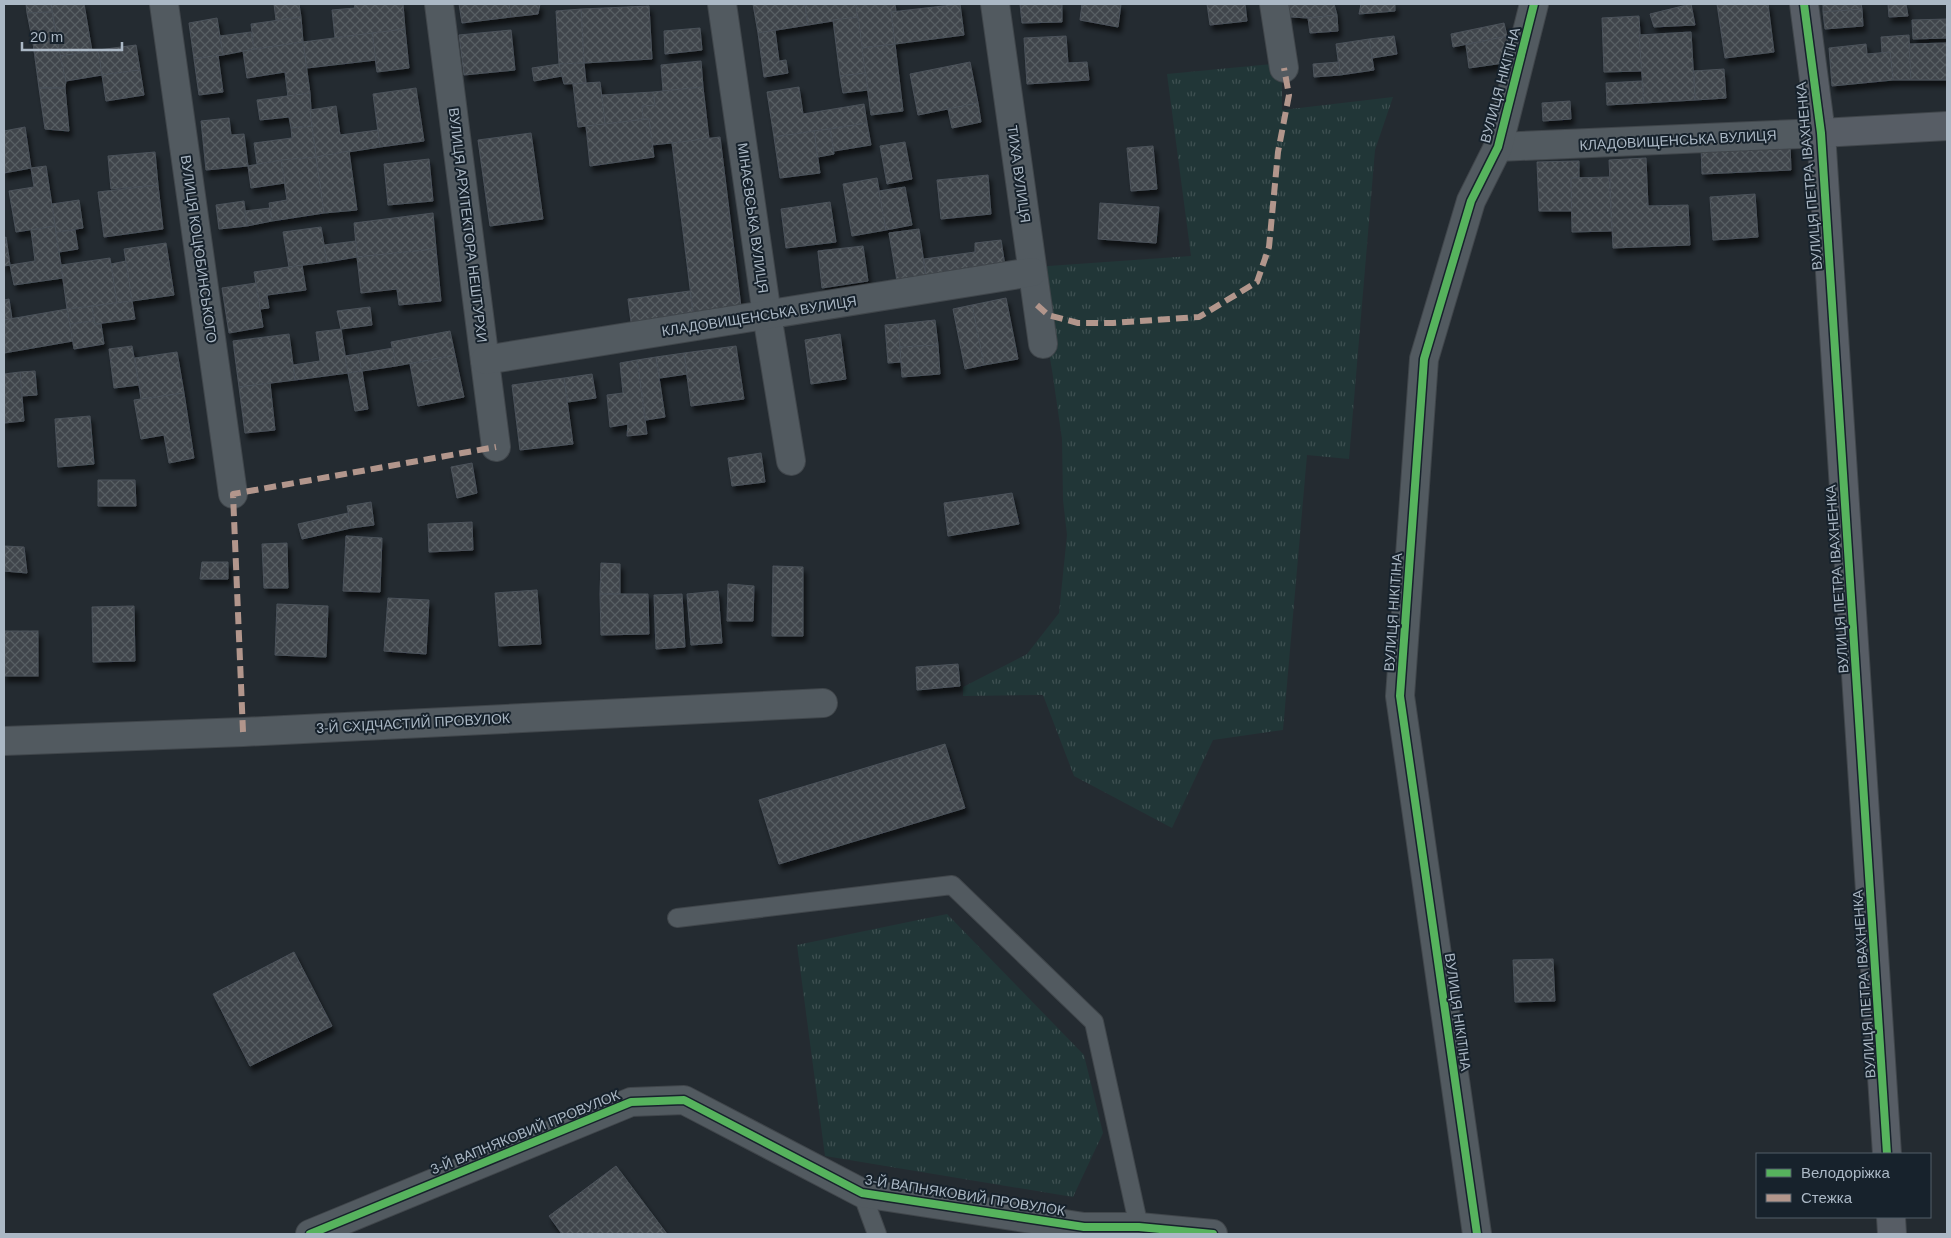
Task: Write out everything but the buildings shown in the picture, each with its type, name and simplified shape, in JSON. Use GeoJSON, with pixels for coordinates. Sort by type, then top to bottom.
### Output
{"type":"FeatureCollection","features":[{"type":"Feature","properties":{"kind":"street","name":"ВУЛИЦЯ КОЦЮБИНСЬКОГО"},"geometry":{"type":"LineString","coordinates":[[164,4],[233,494]]}},
{"type":"Feature","properties":{"kind":"street","name":"ВУЛИЦЯ АРХІТЕКТОРА НЕШТУРХИ"},"geometry":{"type":"LineString","coordinates":[[439,4],[496,446]]}},
{"type":"Feature","properties":{"kind":"street","name":"МІНАЄВСЬКА ВУЛИЦЯ"},"geometry":{"type":"LineString","coordinates":[[722,4],[767,315],[791,461]]}},
{"type":"Feature","properties":{"kind":"street","name":"ТИХА ВУЛИЦЯ"},"geometry":{"type":"LineString","coordinates":[[995,4],[1043,344]]}},
{"type":"Feature","properties":{"kind":"street"},"geometry":{"type":"LineString","coordinates":[[1274,4],[1284,68]]}},
{"type":"Feature","properties":{"kind":"street","name":"ВУЛИЦЯ НІКІТІНА"},"geometry":{"type":"LineString","coordinates":[[1477,1234],[1400,696],[1424,359],[1471,202],[1498,147],[1534,4]]}},
{"type":"Feature","properties":{"kind":"street","name":"ВУЛИЦЯ ПЕТРА ІВАХНЕНКА"},"geometry":{"type":"LineString","coordinates":[[1804,4],[1821,133],[1887,1153]]}},
{"type":"Feature","properties":{"kind":"street","name":"КЛАДОВИЩЕНСЬКА ВУЛИЦЯ"},"geometry":{"type":"LineString","coordinates":[[1498,147],[1947,126]]}},
{"type":"Feature","properties":{"kind":"street","name":"КЛАДОВИЩЕНСЬКА ВУЛИЦЯ"},"geometry":{"type":"LineString","coordinates":[[485,360],[1032,272]]}},
{"type":"Feature","properties":{"kind":"street","name":"3-Й СХІДЧАСТИЙ ПРОВУЛОК"},"geometry":{"type":"LineString","coordinates":[[4,741],[233,732],[823,703]]}},
{"type":"Feature","properties":{"kind":"street","name":"3-Й ВАПНЯКОВИЙ ПРОВУЛОК"},"geometry":{"type":"LineString","coordinates":[[310,1234],[631,1102],[684,1100],[862,1193],[1086,1231],[1139,1227],[1213,1234]]}},
{"type":"Feature","properties":{"kind":"street"},"geometry":{"type":"LineString","coordinates":[[1891,1218],[1892,1234]]}},
{"type":"Feature","properties":{"kind":"lane"},"geometry":{"type":"LineString","coordinates":[[677,918],[952,885],[1094,1022],[1139,1227]]}},
{"type":"Feature","properties":{"kind":"lane"},"geometry":{"type":"LineString","coordinates":[[862,1193],[878,1234]]}},
{"type":"Feature","properties":{"kind":"green space"},"geometry":{"type":"Polygon","coordinates":[[[1282,63],[1282,110],[1393,97],[1375,150],[1349,459],[1307,455],[1283,730],[1213,740],[1172,828],[1074,776],[1043,695],[963,696],[963,687],[1027,654],[1059,613],[1067,535],[1063,500],[1062,439],[1034,267],[1191,256],[1167,74],[1282,63]]]}},
{"type":"Feature","properties":{"kind":"green space"},"geometry":{"type":"Polygon","coordinates":[[[947,914],[1084,1055],[1103,1133],[1073,1197],[825,1156],[797,945],[947,914]]]}},
{"type":"Feature","properties":{"kind":"marked path"},"geometry":{"type":"LineString","coordinates":[[1037,305],[1048,315],[1078,323],[1113,323],[1199,317],[1257,282],[1269,247],[1278,152],[1289,95],[1284,68]]}},
{"type":"Feature","properties":{"kind":"marked path"},"geometry":{"type":"LineString","coordinates":[[243,732],[233,494],[496,447]]}},
{"type":"Feature","properties":{"kind":"cycle path"},"geometry":{"type":"LineString","coordinates":[[1477,1234],[1400,696],[1424,359],[1471,201],[1498,147],[1534,4]]}},
{"type":"Feature","properties":{"kind":"cycle path"},"geometry":{"type":"LineString","coordinates":[[1804,4],[1821,133],[1887,1153]]}},
{"type":"Feature","properties":{"kind":"cycle path"},"geometry":{"type":"LineString","coordinates":[[310,1234],[631,1102],[684,1100],[862,1193],[1084,1227],[1139,1227],[1213,1234]]}}]}
